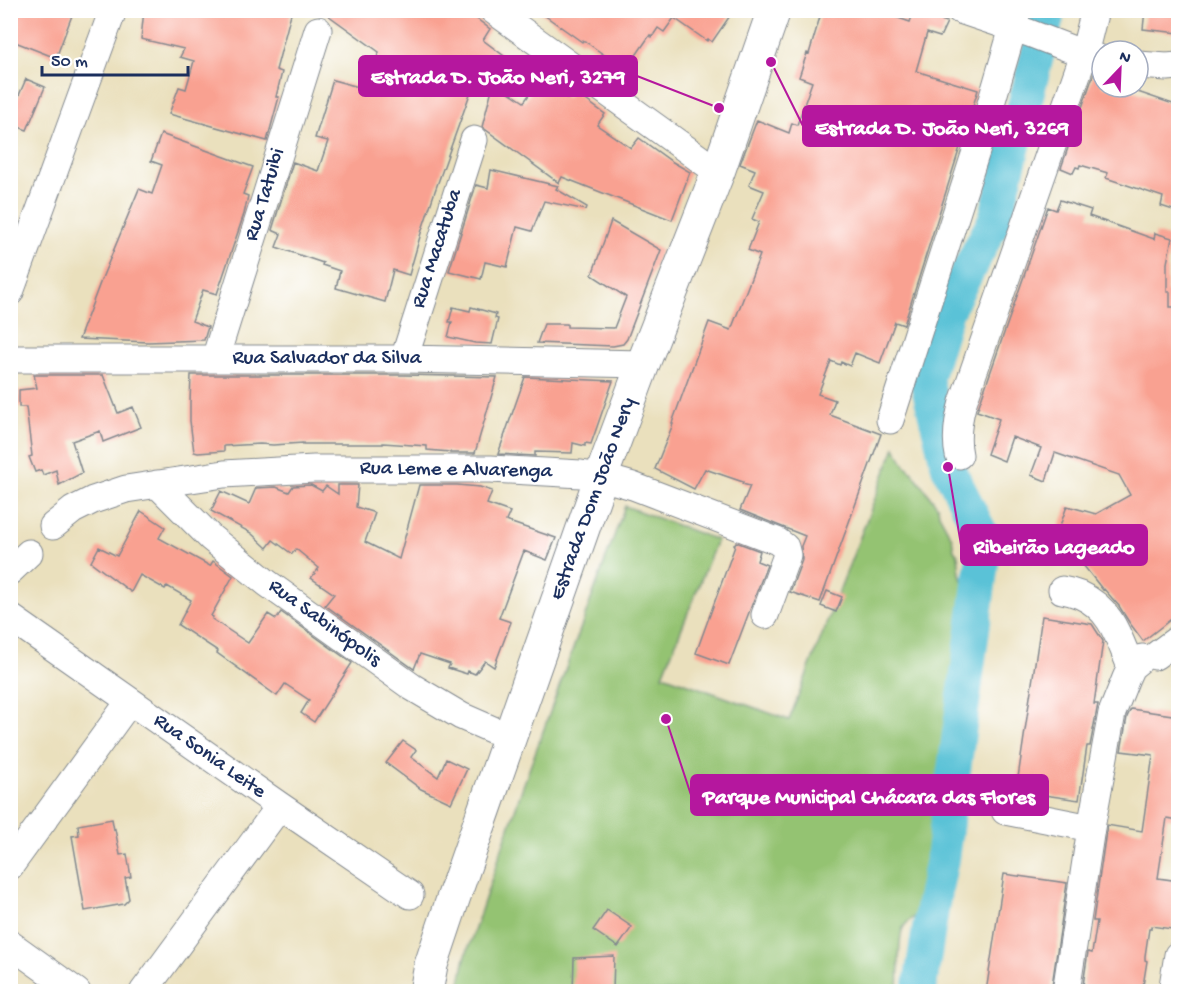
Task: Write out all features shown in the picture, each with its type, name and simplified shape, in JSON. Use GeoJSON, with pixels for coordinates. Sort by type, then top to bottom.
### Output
{"type":"FeatureCollection","features":[{"type":"Feature","properties":{"kind":"main road","name":"Estrada Dom João Nery"},"geometry":{"type":"LineString","coordinates":[[426,992],[435,954],[601,477],[718,172],[774,10]]}},
{"type":"Feature","properties":{"kind":"street"},"geometry":{"type":"LineString","coordinates":[[10,292],[113,10]]}},
{"type":"Feature","properties":{"kind":"street"},"geometry":{"type":"LineString","coordinates":[[493,10],[718,172]]}},
{"type":"Feature","properties":{"kind":"street"},"geometry":{"type":"LineString","coordinates":[[960,10],[1020,24],[1084,54]]}},
{"type":"Feature","properties":{"kind":"street"},"geometry":{"type":"LineString","coordinates":[[959,455],[958,418],[1084,54],[1095,10]]}},
{"type":"Feature","properties":{"kind":"street"},"geometry":{"type":"LineString","coordinates":[[890,420],[984,126],[1020,24]]}},
{"type":"Feature","properties":{"kind":"street","name":"Rua Tatuibi"},"geometry":{"type":"LineString","coordinates":[[215,359],[318,30]]}},
{"type":"Feature","properties":{"kind":"street"},"geometry":{"type":"LineString","coordinates":[[1150,66],[1179,66]]}},
{"type":"Feature","properties":{"kind":"street","name":"Rua Macatuba"},"geometry":{"type":"LineString","coordinates":[[404,359],[474,140]]}},
{"type":"Feature","properties":{"kind":"street","name":"Rua Salvador da Silva"},"geometry":{"type":"LineString","coordinates":[[10,359],[404,359],[643,364]]}},
{"type":"Feature","properties":{"kind":"street","name":"Rua Leme e Alvarenga"},"geometry":{"type":"LineString","coordinates":[[53,526],[73,510],[93,500],[126,489],[224,474],[314,469],[491,469],[581,474],[633,486],[777,541],[785,547],[787,555],[765,615]]}},
{"type":"Feature","properties":{"kind":"street","name":"Rua Sabinópolis"},"geometry":{"type":"LineString","coordinates":[[157,484],[211,538],[267,583],[412,687],[461,716],[509,737]]}},
{"type":"Feature","properties":{"kind":"street"},"geometry":{"type":"LineString","coordinates":[[1062,590],[1081,595],[1099,606],[1143,661]]}},
{"type":"Feature","properties":{"kind":"street","name":"Rua Sonia Leite"},"geometry":{"type":"LineString","coordinates":[[10,617],[410,896]]}},
{"type":"Feature","properties":{"kind":"street"},"geometry":{"type":"LineString","coordinates":[[1066,992],[1091,828],[1112,713],[1118,694],[1143,661],[1179,639]]}},
{"type":"Feature","properties":{"kind":"street"},"geometry":{"type":"LineString","coordinates":[[10,866],[130,701]]}},
{"type":"Feature","properties":{"kind":"street"},"geometry":{"type":"LineString","coordinates":[[143,992],[280,806]]}},
{"type":"Feature","properties":{"kind":"street"},"geometry":{"type":"LineString","coordinates":[[1005,812],[1091,828]]}},
{"type":"Feature","properties":{"kind":"street"},"geometry":{"type":"LineString","coordinates":[[10,944],[77,992]]}},
{"type":"Feature","properties":{"kind":"street"},"geometry":{"type":"LineString","coordinates":[[1172,992],[1179,955]]}},
{"type":"Feature","properties":{"kind":"green space"},"geometry":{"type":"Polygon","coordinates":[[[895,447],[905,465],[938,507],[939,514],[952,538],[967,594],[968,614],[964,646],[949,717],[950,724],[943,742],[943,766],[938,784],[935,814],[942,853],[930,883],[932,904],[909,921],[901,933],[898,991],[458,992],[465,958],[522,789],[625,506],[717,540],[663,675],[789,720],[895,447]]]}},
{"type":"Feature","properties":{"kind":"building"},"geometry":{"type":"Polygon","coordinates":[[[10,10],[74,10],[56,58],[10,40],[10,10]]]}},
{"type":"Feature","properties":{"kind":"building"},"geometry":{"type":"Polygon","coordinates":[[[144,10],[292,10],[276,70],[282,72],[276,97],[279,97],[267,141],[169,114],[179,87],[186,89],[194,61],[180,57],[184,49],[141,39],[144,10]]]}},
{"type":"Feature","properties":{"kind":"building"},"geometry":{"type":"Polygon","coordinates":[[[321,10],[465,10],[490,29],[483,40],[512,62],[497,84],[524,102],[541,78],[567,98],[572,90],[605,114],[597,125],[631,148],[639,138],[690,172],[672,220],[562,177],[559,183],[482,127],[493,85],[475,80],[435,191],[409,275],[393,270],[385,302],[336,288],[340,271],[276,247],[281,234],[272,230],[293,162],[318,171],[328,141],[315,138],[333,80],[366,89],[379,52],[321,10]]]}},
{"type":"Feature","properties":{"kind":"building"},"geometry":{"type":"Polygon","coordinates":[[[537,10],[734,10],[712,42],[708,39],[707,41],[674,18],[664,32],[658,28],[652,37],[650,35],[626,70],[537,10]]]}},
{"type":"Feature","properties":{"kind":"building"},"geometry":{"type":"Polygon","coordinates":[[[822,10],[875,10],[910,22],[914,11],[947,22],[940,37],[927,33],[916,71],[978,90],[904,325],[895,322],[880,363],[855,353],[850,366],[831,361],[818,394],[835,400],[830,415],[881,434],[820,602],[790,592],[802,560],[801,546],[805,536],[740,510],[750,486],[705,469],[694,489],[655,469],[709,322],[731,330],[760,255],[748,250],[759,222],[752,219],[764,191],[749,185],[755,170],[740,164],[757,120],[789,133],[792,123],[797,125],[812,82],[799,77],[807,53],[809,54],[822,10]]]}},
{"type":"Feature","properties":{"kind":"building"},"geometry":{"type":"Polygon","coordinates":[[[1145,10],[1179,10],[1179,33],[1143,29],[1145,10]]]}},
{"type":"Feature","properties":{"kind":"building"},"geometry":{"type":"Polygon","coordinates":[[[26,79],[45,87],[27,130],[10,124],[10,116],[26,79]]]}},
{"type":"Feature","properties":{"kind":"building"},"geometry":{"type":"Polygon","coordinates":[[[1090,85],[1090,99],[1150,99],[1150,96],[1179,106],[1179,212],[1161,206],[1163,197],[1106,178],[1108,173],[1080,165],[1073,173],[1061,168],[1090,85]]]}},
{"type":"Feature","properties":{"kind":"building"},"geometry":{"type":"Polygon","coordinates":[[[161,134],[253,167],[243,194],[248,196],[244,214],[217,294],[203,290],[192,321],[208,327],[204,340],[148,342],[79,339],[139,189],[152,194],[162,165],[151,161],[161,134]]]}},
{"type":"Feature","properties":{"kind":"building"},"geometry":{"type":"Polygon","coordinates":[[[491,170],[558,186],[556,189],[587,207],[586,210],[544,201],[532,231],[517,227],[507,267],[485,262],[481,279],[449,271],[476,185],[488,188],[491,170]]]}},
{"type":"Feature","properties":{"kind":"building"},"geometry":{"type":"Polygon","coordinates":[[[1060,200],[1091,210],[1089,216],[1154,239],[1155,233],[1172,238],[1167,263],[1167,292],[1170,292],[1170,307],[1175,307],[1179,342],[1179,613],[1143,641],[1119,606],[1080,561],[1054,543],[1067,506],[1096,514],[1130,495],[1119,475],[1055,453],[1046,481],[1031,475],[1041,448],[1012,437],[1004,461],[987,454],[999,419],[977,411],[1048,207],[1056,210],[1060,200]]]}},
{"type":"Feature","properties":{"kind":"building"},"geometry":{"type":"Polygon","coordinates":[[[611,221],[661,250],[627,339],[623,344],[613,346],[537,343],[544,324],[614,328],[626,297],[592,275],[611,221]]]}},
{"type":"Feature","properties":{"kind":"building"},"geometry":{"type":"Polygon","coordinates":[[[453,307],[470,311],[471,307],[496,314],[495,318],[498,319],[492,344],[448,337],[453,307]]]}},
{"type":"Feature","properties":{"kind":"building"},"geometry":{"type":"Polygon","coordinates":[[[34,375],[103,375],[118,413],[133,407],[141,427],[103,442],[100,431],[72,441],[82,473],[59,485],[56,470],[43,475],[41,470],[35,472],[29,457],[32,456],[26,407],[19,407],[19,390],[37,388],[34,375]]]}},
{"type":"Feature","properties":{"kind":"building"},"geometry":{"type":"Polygon","coordinates":[[[191,375],[497,377],[475,453],[450,453],[427,450],[427,446],[383,443],[303,443],[224,446],[224,451],[198,453],[194,452],[190,421],[191,375]]]}},
{"type":"Feature","properties":{"kind":"building"},"geometry":{"type":"Polygon","coordinates":[[[525,377],[613,381],[591,444],[585,443],[585,446],[573,443],[572,453],[535,452],[535,456],[498,454],[525,377]]]}},
{"type":"Feature","properties":{"kind":"building"},"geometry":{"type":"Polygon","coordinates":[[[311,485],[322,491],[326,486],[338,494],[338,485],[358,485],[356,507],[375,513],[365,542],[399,559],[419,485],[457,485],[480,487],[492,491],[487,504],[510,512],[506,521],[556,538],[547,560],[524,551],[499,618],[511,622],[494,667],[485,661],[475,674],[468,671],[467,674],[448,668],[450,664],[420,654],[414,669],[325,605],[334,594],[311,578],[319,568],[296,549],[292,554],[273,540],[267,548],[251,533],[211,511],[221,491],[249,504],[256,488],[276,487],[289,492],[293,486],[311,485]]]}},
{"type":"Feature","properties":{"kind":"building"},"geometry":{"type":"Polygon","coordinates":[[[141,511],[165,527],[159,538],[210,566],[213,561],[233,576],[211,616],[212,619],[248,643],[268,614],[276,619],[281,612],[352,663],[314,722],[301,713],[309,700],[285,684],[277,696],[217,653],[218,651],[178,625],[191,600],[167,586],[165,589],[140,575],[131,592],[91,562],[99,547],[117,556],[141,511]]]}},
{"type":"Feature","properties":{"kind":"building"},"geometry":{"type":"Polygon","coordinates":[[[736,542],[760,551],[757,561],[767,565],[729,665],[696,653],[736,542]]]}},
{"type":"Feature","properties":{"kind":"building"},"geometry":{"type":"Polygon","coordinates":[[[827,591],[842,597],[836,612],[821,606],[827,591]]]}},
{"type":"Feature","properties":{"kind":"building"},"geometry":{"type":"Polygon","coordinates":[[[1042,616],[1092,624],[1103,641],[1094,704],[1098,704],[1090,746],[1087,746],[1079,800],[1016,791],[1042,616]]]}},
{"type":"Feature","properties":{"kind":"building"},"geometry":{"type":"Polygon","coordinates":[[[1131,709],[1179,716],[1179,744],[1174,771],[1179,772],[1179,820],[1167,818],[1158,878],[1179,881],[1172,929],[1151,926],[1149,929],[1142,992],[1082,992],[1088,952],[1092,953],[1097,921],[1093,921],[1107,825],[1142,831],[1153,755],[1121,751],[1127,717],[1131,709]]]}},
{"type":"Feature","properties":{"kind":"building"},"geometry":{"type":"Polygon","coordinates":[[[403,741],[416,750],[411,757],[438,777],[446,759],[467,769],[451,803],[421,789],[386,763],[403,741]]]}},
{"type":"Feature","properties":{"kind":"building"},"geometry":{"type":"Polygon","coordinates":[[[112,819],[120,855],[127,854],[131,877],[125,878],[129,899],[124,904],[85,911],[72,836],[79,835],[78,825],[112,819]]]}},
{"type":"Feature","properties":{"kind":"building"},"geometry":{"type":"Polygon","coordinates":[[[1004,874],[1067,883],[1051,992],[986,992],[1004,874]]]}},
{"type":"Feature","properties":{"kind":"building"},"geometry":{"type":"Polygon","coordinates":[[[607,910],[632,927],[618,947],[593,930],[607,910]]]}},
{"type":"Feature","properties":{"kind":"building"},"geometry":{"type":"Polygon","coordinates":[[[614,956],[613,992],[573,992],[574,958],[614,956]]]}},
{"type":"Feature","properties":{"kind":"waterway"},"geometry":{"type":"LineString","coordinates":[[919,992],[942,859],[985,541],[948,467],[926,379],[947,311],[995,219],[1049,10]]}},
{"type":"Feature","properties":{"kind":"place","name":"Estrada D. João Neri, 3269"},"geometry":{"type":"Point","coordinates":[771,62]}},
{"type":"Feature","properties":{"kind":"place","name":"Estrada D. João Neri, 3279"},"geometry":{"type":"Point","coordinates":[719,108]}},
{"type":"Feature","properties":{"kind":"place","name":"Ribeirão Lageado"},"geometry":{"type":"Point","coordinates":[948,467]}},
{"type":"Feature","properties":{"kind":"place","name":"Parque Municipal Chácara das Flores"},"geometry":{"type":"Point","coordinates":[666,719]}}]}
